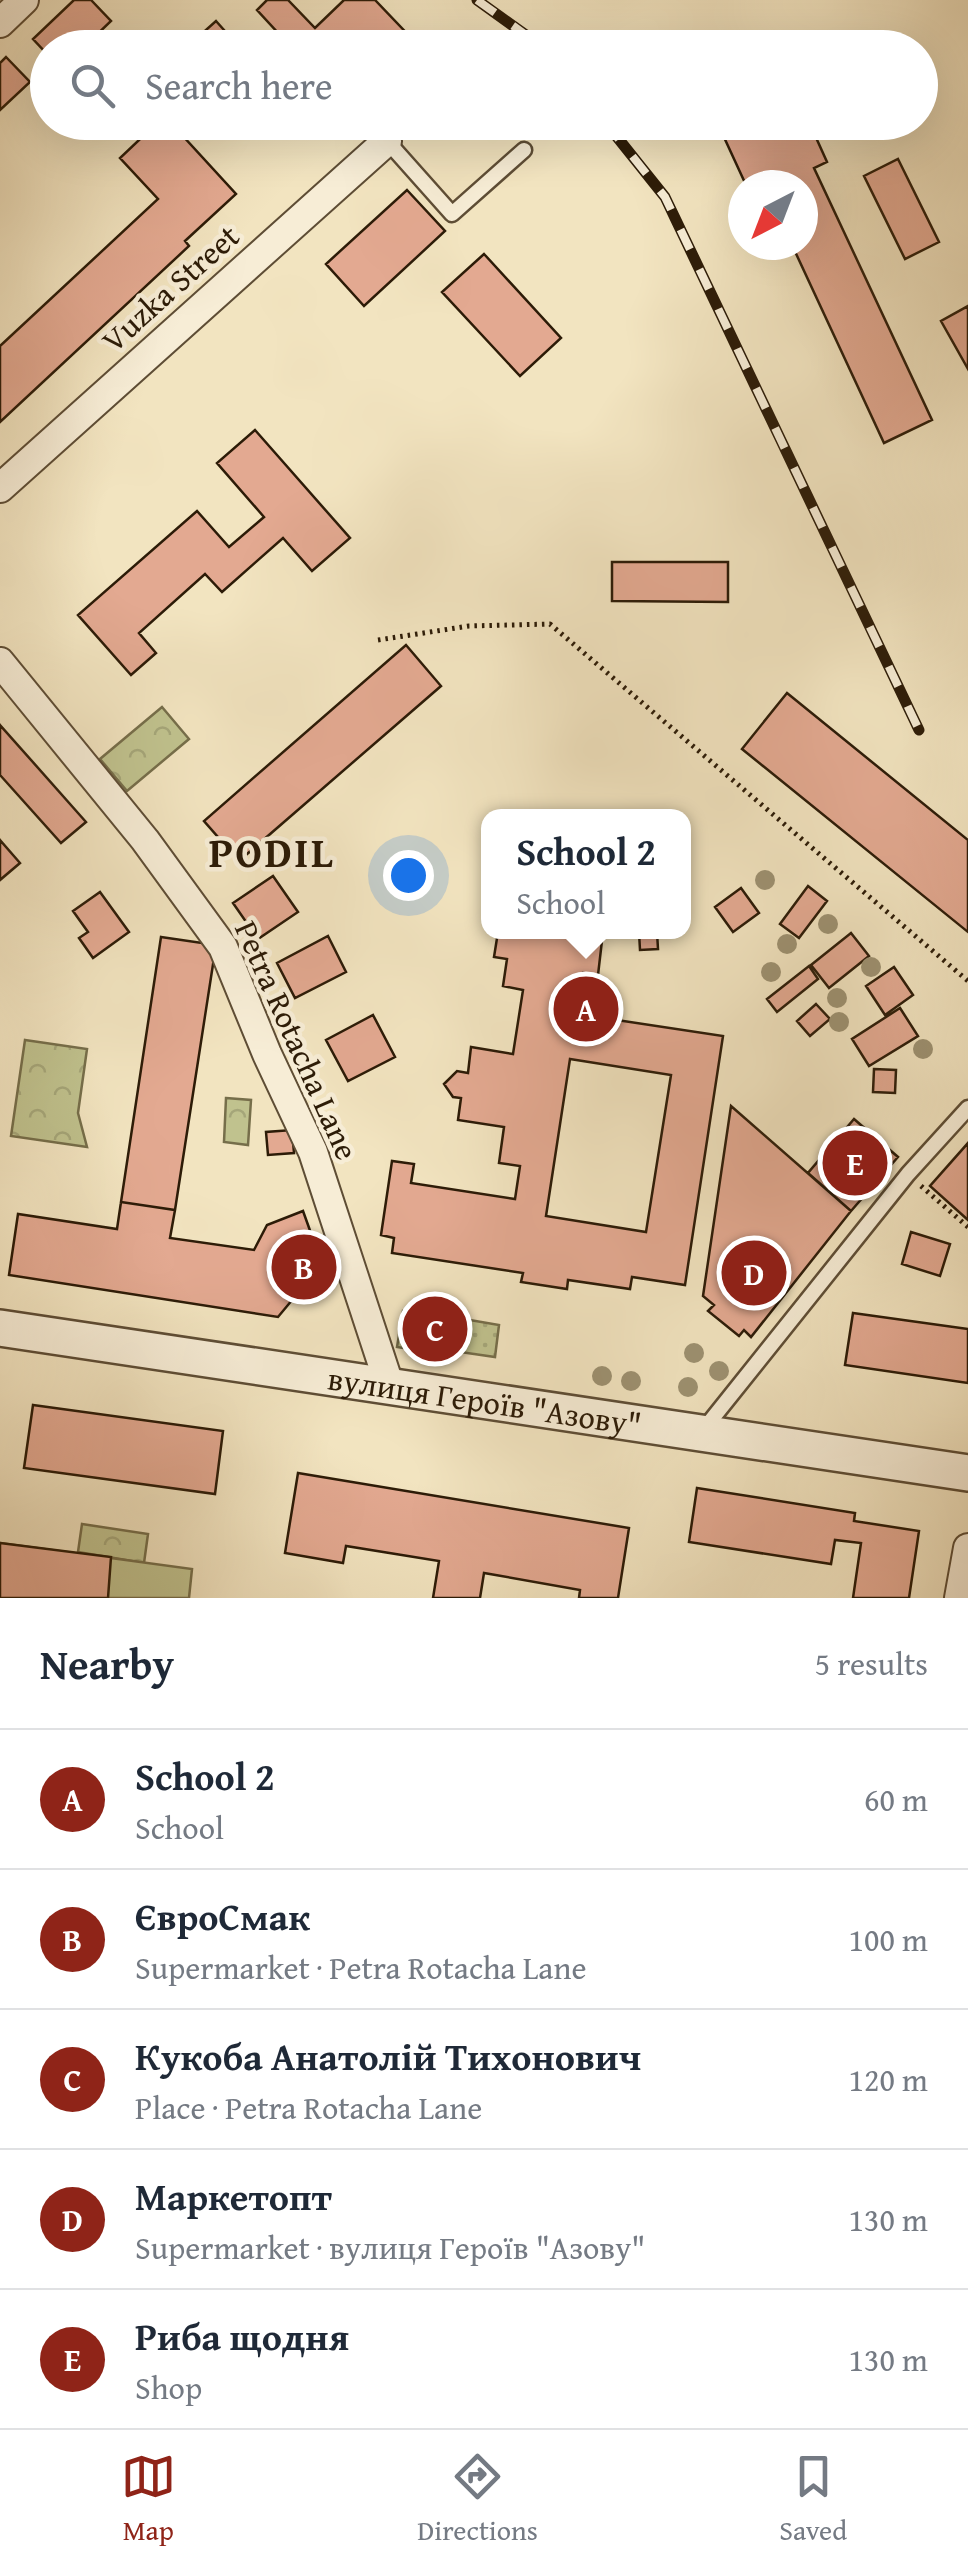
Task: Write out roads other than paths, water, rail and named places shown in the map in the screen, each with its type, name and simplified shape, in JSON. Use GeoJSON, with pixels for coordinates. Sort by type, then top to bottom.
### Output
{"type":"FeatureCollection","features":[{"type":"Feature","properties":{"kind":"street"},"geometry":{"type":"LineString","coordinates":[[0,22],[24,0]]}},
{"type":"Feature","properties":{"kind":"street","name":"Vuzka Street"},"geometry":{"type":"LineString","coordinates":[[0,488],[388,140]]}},
{"type":"Feature","properties":{"kind":"street","name":"Petra Rotacha Lane"},"geometry":{"type":"LineString","coordinates":[[0,662],[145,840],[223,947],[313,1152],[390,1387]]}},
{"type":"Feature","properties":{"kind":"street","name":"вулиця Героїв \"Азову\""},"geometry":{"type":"LineString","coordinates":[[0,1328],[968,1473]]}},
{"type":"Feature","properties":{"kind":"street"},"geometry":{"type":"LineString","coordinates":[[960,1598],[968,1548]]}},
{"type":"Feature","properties":{"kind":"lane"},"geometry":{"type":"LineString","coordinates":[[402,140],[452,214],[524,150]]}},
{"type":"Feature","properties":{"kind":"lane"},"geometry":{"type":"LineString","coordinates":[[700,1434],[908,1174],[968,1108]]}},
{"type":"Feature","properties":{"kind":"railway"},"geometry":{"type":"LineString","coordinates":[[477,0],[519,30]]}},
{"type":"Feature","properties":{"kind":"railway"},"geometry":{"type":"LineString","coordinates":[[619,140],[665,197],[919,730]]}},
{"type":"Feature","properties":{"kind":"place","name":"School 2"},"geometry":{"type":"Point","coordinates":[586,1009]}},
{"type":"Feature","properties":{"kind":"place","name":"Риба щодня"},"geometry":{"type":"Point","coordinates":[855,1163]}},
{"type":"Feature","properties":{"kind":"place","name":"ЄвроСмак"},"geometry":{"type":"Point","coordinates":[304,1267]}},
{"type":"Feature","properties":{"kind":"place","name":"Маркетопт"},"geometry":{"type":"Point","coordinates":[754,1273]}},
{"type":"Feature","properties":{"kind":"place","name":"Кукоба Анатолій Тихонович"},"geometry":{"type":"Point","coordinates":[435,1329]}},
{"type":"Feature","properties":{"kind":"district","name":"PODIL"},"geometry":{"type":"Point","coordinates":[272,851]}}]}
